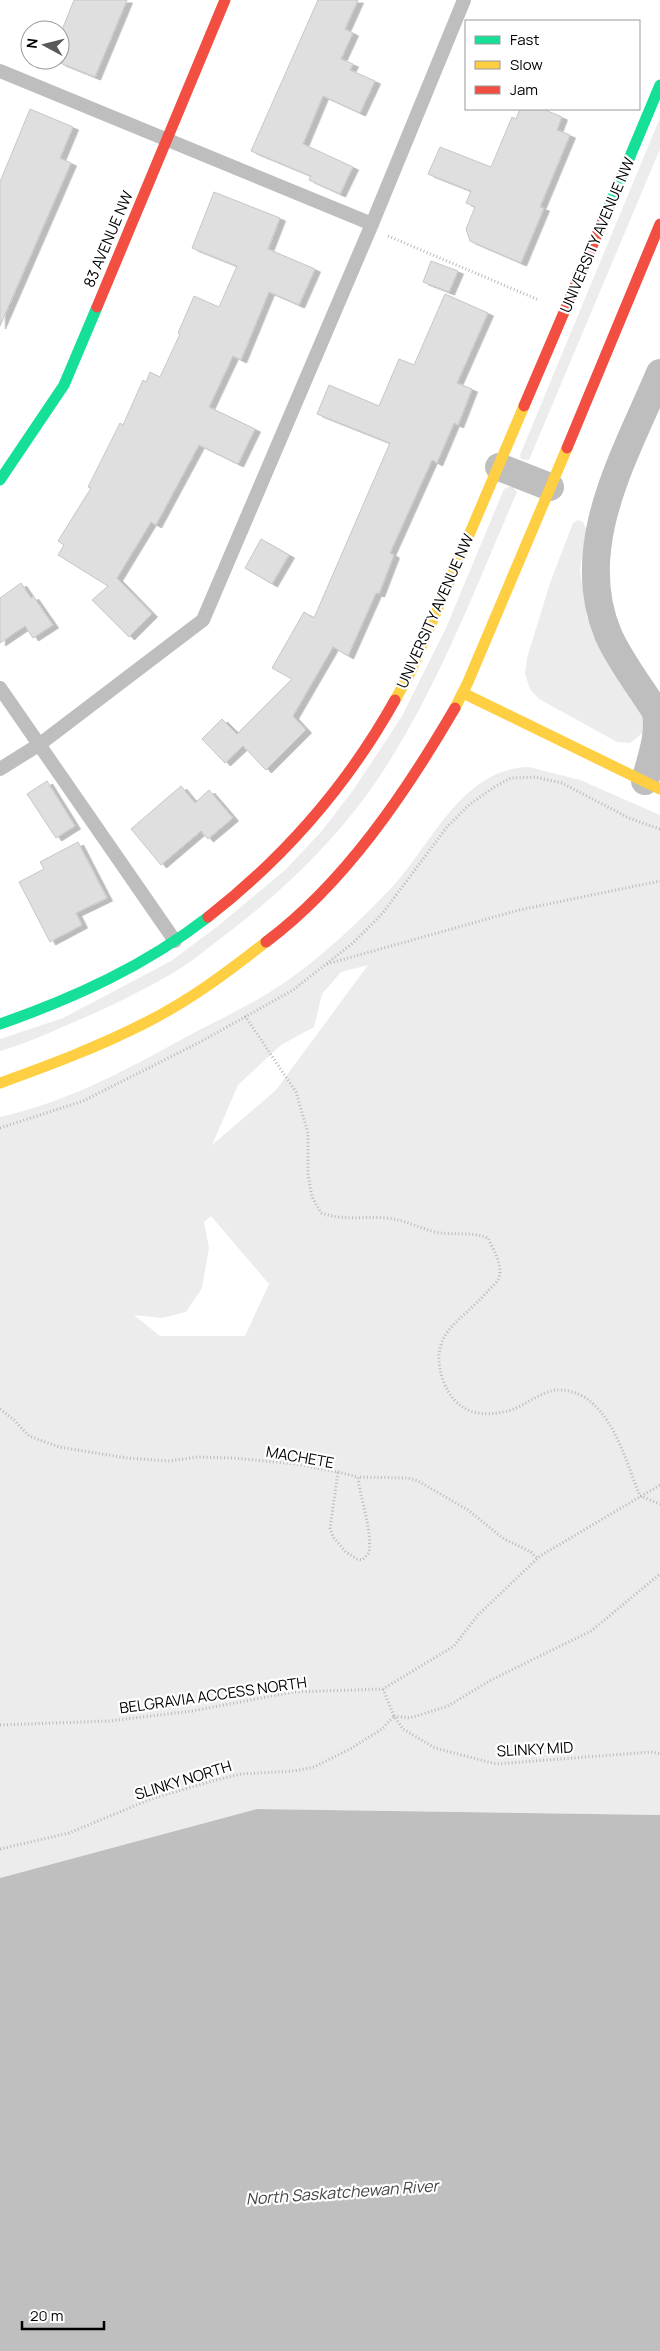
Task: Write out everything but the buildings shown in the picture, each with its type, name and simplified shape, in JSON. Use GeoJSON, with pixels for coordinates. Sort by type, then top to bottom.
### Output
{"type":"FeatureCollection","features":[{"type":"Feature","properties":{"kind":"street","name":"83 AVENUE NW"},"geometry":{"type":"LineString","coordinates":[[0,480],[64,386],[225,0]]}},
{"type":"Feature","properties":{"kind":"street","name":"UNIVERSITY AVENUE NW"},"geometry":{"type":"LineString","coordinates":[[0,1024],[75,996],[175,941],[260,875],[315,817],[366,751],[411,671],[660,85]]}},
{"type":"Feature","properties":{"kind":"street"},"geometry":{"type":"LineString","coordinates":[[0,1083],[41,1071],[84,1054],[160,1016],[232,971],[303,912],[360,852],[402,797],[464,693],[660,224]]}},
{"type":"Feature","properties":{"kind":"street"},"geometry":{"type":"LineString","coordinates":[[464,693],[652,785],[660,724],[656,712],[609,636],[598,603],[596,562],[598,538],[608,497],[660,373]]}},
{"type":"Feature","properties":{"kind":"street"},"geometry":{"type":"LineString","coordinates":[[499,467],[550,487]]}},
{"type":"Feature","properties":{"kind":"lane"},"geometry":{"type":"LineString","coordinates":[[0,769],[40,744],[203,620],[371,226],[464,0]]}},
{"type":"Feature","properties":{"kind":"lane"},"geometry":{"type":"LineString","coordinates":[[0,71],[371,226]]}},
{"type":"Feature","properties":{"kind":"lane"},"geometry":{"type":"LineString","coordinates":[[0,688],[175,941]]}},
{"type":"Feature","properties":{"kind":"path"},"geometry":{"type":"LineString","coordinates":[[371,226],[565,311]]}},
{"type":"Feature","properties":{"kind":"path"},"geometry":{"type":"LineString","coordinates":[[0,1128],[83,1101],[293,990],[353,943],[382,914],[453,821],[470,804],[511,778],[535,777],[562,782],[629,818],[660,829]]}},
{"type":"Feature","properties":{"kind":"path"},"geometry":{"type":"LineString","coordinates":[[324,965],[519,910],[660,881]]}},
{"type":"Feature","properties":{"kind":"path"},"geometry":{"type":"LineString","coordinates":[[246,1016],[296,1092],[308,1133],[308,1175],[311,1190],[321,1212],[338,1219],[388,1218],[412,1222],[435,1232],[476,1233],[488,1238],[500,1267],[499,1278],[441,1340],[440,1362],[443,1380],[453,1400],[468,1411],[482,1415],[511,1410],[555,1390],[572,1391],[591,1401],[610,1425],[640,1496],[660,1504]]}},
{"type":"Feature","properties":{"kind":"path","name":"MACHETE"},"geometry":{"type":"LineString","coordinates":[[0,1409],[29,1436],[59,1447],[127,1458],[170,1461],[197,1457],[233,1458],[296,1464],[338,1472],[330,1528],[333,1537],[346,1552],[362,1560],[369,1553],[371,1536],[360,1497],[358,1477]]}},
{"type":"Feature","properties":{"kind":"path"},"geometry":{"type":"LineString","coordinates":[[338,1472],[358,1477],[408,1478],[418,1481],[468,1510],[504,1539],[531,1552],[538,1559]]}},
{"type":"Feature","properties":{"kind":"path","name":"BELGRAVIA ACCESS NORTH"},"geometry":{"type":"LineString","coordinates":[[0,1724],[109,1721],[192,1711],[293,1692],[383,1689],[454,1646],[478,1615],[538,1559],[660,1485]]}},
{"type":"Feature","properties":{"kind":"path"},"geometry":{"type":"LineString","coordinates":[[383,1689],[394,1716],[410,1718],[448,1706],[491,1680],[591,1632],[660,1574]]}},
{"type":"Feature","properties":{"kind":"path","name":"SLINKY MID"},"geometry":{"type":"LineString","coordinates":[[394,1716],[403,1728],[435,1748],[496,1764],[651,1752],[660,1754]]}},
{"type":"Feature","properties":{"kind":"path","name":"SLINKY NORTH"},"geometry":{"type":"LineString","coordinates":[[0,1849],[69,1833],[151,1799],[212,1781],[241,1774],[294,1771],[314,1767],[382,1729],[394,1716]]}},
{"type":"Feature","properties":{"kind":"shaded area"},"geometry":{"type":"Polygon","coordinates":[[[660,118],[660,149],[529,460],[521,459],[520,455],[660,118]]]}},
{"type":"Feature","properties":{"kind":"shaded area"},"geometry":{"type":"Polygon","coordinates":[[[513,487],[517,492],[441,666],[387,765],[370,791],[331,839],[288,883],[264,904],[178,970],[101,1010],[38,1038],[0,1051],[0,1039],[63,1018],[171,961],[218,926],[285,870],[321,832],[354,789],[402,716],[446,628],[504,489],[513,487]]]}},
{"type":"Feature","properties":{"kind":"shaded area"},"geometry":{"type":"Polygon","coordinates":[[[578,520],[583,522],[586,529],[580,570],[587,617],[643,711],[644,732],[630,743],[617,742],[539,699],[530,689],[525,674],[527,658],[550,583],[573,523],[578,520]]]}},
{"type":"Feature","properties":{"kind":"shaded area"},"geometry":{"type":"Polygon","coordinates":[[[529,767],[580,780],[660,815],[660,1815],[257,1809],[0,1878],[0,1117],[46,1104],[113,1076],[243,1008],[281,985],[326,951],[394,885],[436,829],[467,794],[485,780],[506,771],[529,767]],[[368,965],[341,972],[322,994],[314,1027],[281,1045],[238,1085],[212,1145],[276,1090],[368,965]],[[211,1216],[204,1222],[209,1248],[202,1288],[186,1312],[162,1318],[134,1315],[160,1336],[245,1336],[269,1284],[211,1216]]]}},
{"type":"Feature","properties":{"kind":"water","name":"North Saskatchewan River"},"geometry":{"type":"Polygon","coordinates":[[[257,1809],[660,1815],[660,2351],[0,2351],[0,1878],[257,1809]]]}},
{"type":"Feature","properties":{"kind":"traffic: fast"},"geometry":{"type":"LineString","coordinates":[[608,209],[660,85]]}},
{"type":"Feature","properties":{"kind":"traffic: fast"},"geometry":{"type":"LineString","coordinates":[[0,480],[64,385],[97,307]]}},
{"type":"Feature","properties":{"kind":"traffic: fast"},"geometry":{"type":"LineString","coordinates":[[0,1024],[82,992],[134,966],[184,935],[208,917]]}},
{"type":"Feature","properties":{"kind":"traffic: slow"},"geometry":{"type":"LineString","coordinates":[[395,700],[411,671],[524,406]]}},
{"type":"Feature","properties":{"kind":"traffic: slow"},"geometry":{"type":"LineString","coordinates":[[455,708],[468,682],[567,448]]}},
{"type":"Feature","properties":{"kind":"traffic: slow"},"geometry":{"type":"LineString","coordinates":[[463,693],[660,789]]}},
{"type":"Feature","properties":{"kind":"traffic: slow"},"geometry":{"type":"LineString","coordinates":[[0,1083],[92,1048],[161,1014],[208,986],[266,942]]}},
{"type":"Feature","properties":{"kind":"traffic: jam"},"geometry":{"type":"LineString","coordinates":[[97,307],[225,0]]}},
{"type":"Feature","properties":{"kind":"traffic: jam"},"geometry":{"type":"LineString","coordinates":[[524,406],[608,209]]}},
{"type":"Feature","properties":{"kind":"traffic: jam"},"geometry":{"type":"LineString","coordinates":[[567,448],[660,224]]}},
{"type":"Feature","properties":{"kind":"traffic: jam"},"geometry":{"type":"LineString","coordinates":[[208,917],[263,870],[312,818],[356,762],[395,700]]}},
{"type":"Feature","properties":{"kind":"traffic: jam"},"geometry":{"type":"LineString","coordinates":[[266,942],[295,918],[348,864],[416,772],[455,708]]}}]}
